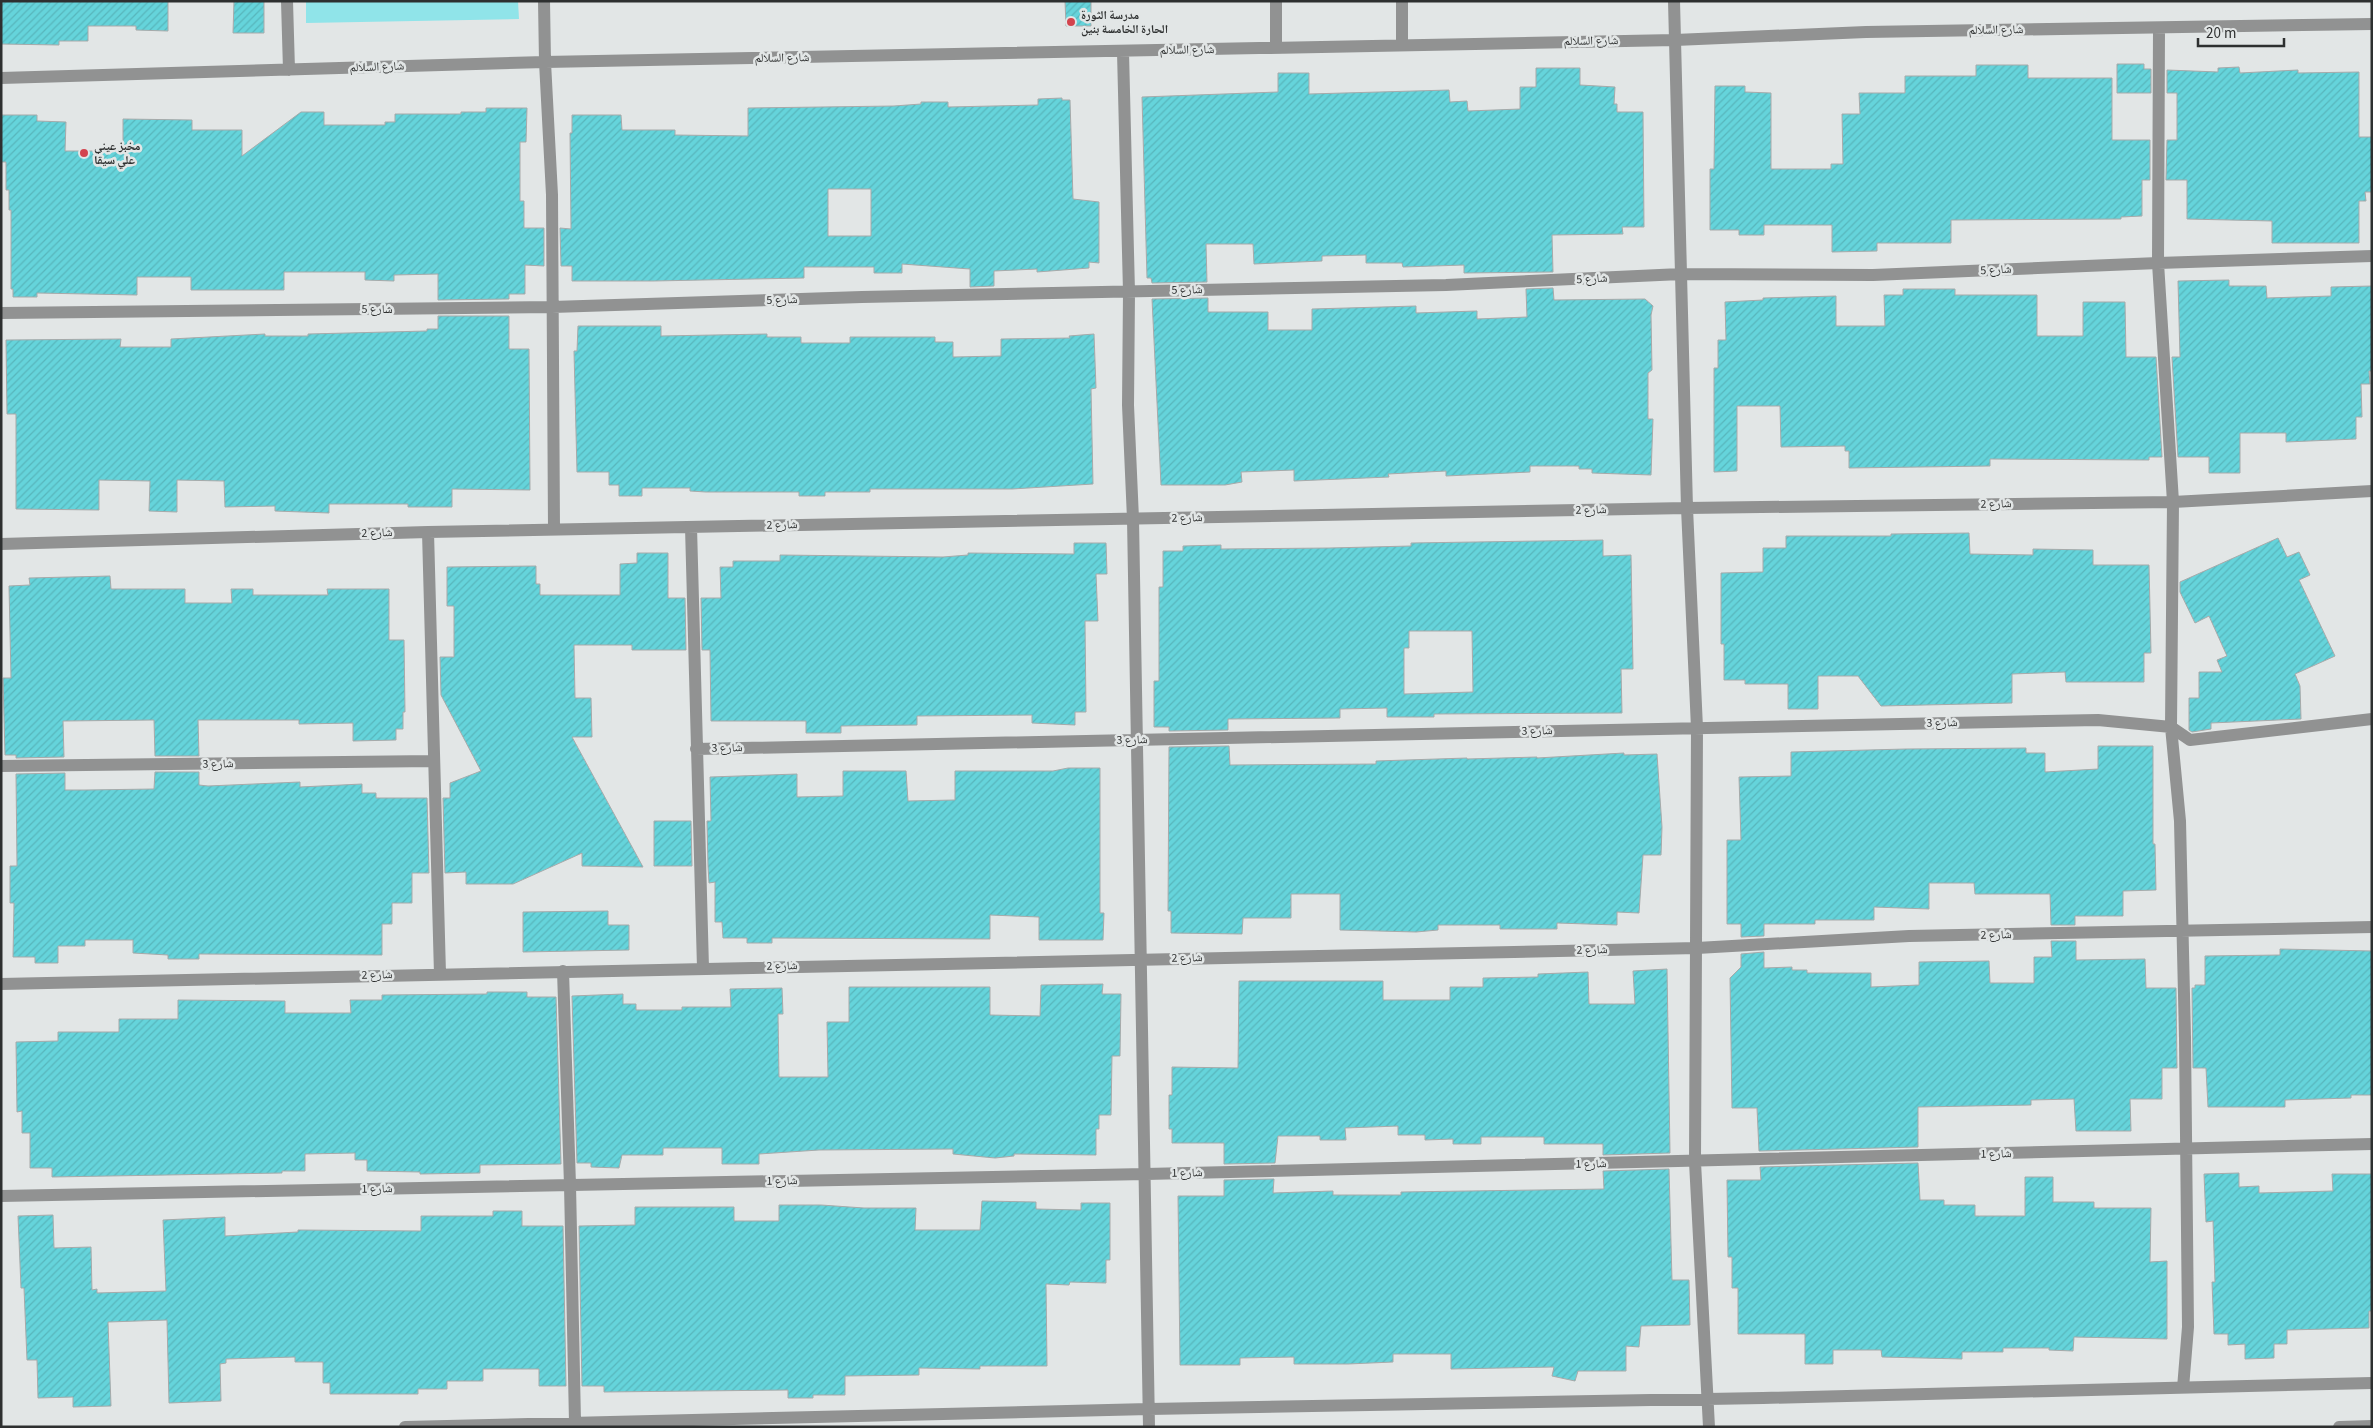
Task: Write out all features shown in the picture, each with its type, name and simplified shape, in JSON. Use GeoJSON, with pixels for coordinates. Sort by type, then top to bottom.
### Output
{"type":"FeatureCollection","features":[{"type":"Feature","properties":{"kind":"street"},"geometry":{"type":"LineString","coordinates":[[287,1],[288,70]]}},
{"type":"Feature","properties":{"kind":"street"},"geometry":{"type":"LineString","coordinates":[[544,1],[544,62],[552,195],[554,529]]}},
{"type":"Feature","properties":{"kind":"street"},"geometry":{"type":"LineString","coordinates":[[1276,1],[1276,48]]}},
{"type":"Feature","properties":{"kind":"street"},"geometry":{"type":"LineString","coordinates":[[1402,1],[1402,44]]}},
{"type":"Feature","properties":{"kind":"street"},"geometry":{"type":"LineString","coordinates":[[1674,1],[1687,508],[1697,728],[1695,1162],[1709,1427]]}},
{"type":"Feature","properties":{"kind":"street","name":"شارع السلالم"},"geometry":{"type":"LineString","coordinates":[[1,78],[544,62],[1675,40],[1876,32],[2372,24]]}},
{"type":"Feature","properties":{"kind":"street"},"geometry":{"type":"LineString","coordinates":[[2160,28],[2158,263],[2173,502],[2172,727],[2180,821],[2183,931],[2188,1327],[2183,1388]]}},
{"type":"Feature","properties":{"kind":"street"},"geometry":{"type":"LineString","coordinates":[[1123,52],[1129,292],[1128,405],[1133,519],[1142,959],[1149,1427]]}},
{"type":"Feature","properties":{"kind":"street","name":"شارع 5"},"geometry":{"type":"LineString","coordinates":[[1,313],[552,307],[1446,285],[1681,274],[1872,276],[2158,263],[2372,256]]}},
{"type":"Feature","properties":{"kind":"street","name":"شارع 2"},"geometry":{"type":"LineString","coordinates":[[1,544],[554,529],[1687,508],[2173,502],[2372,491]]}},
{"type":"Feature","properties":{"kind":"street"},"geometry":{"type":"LineString","coordinates":[[690,527],[703,968]]}},
{"type":"Feature","properties":{"kind":"street"},"geometry":{"type":"LineString","coordinates":[[428,532],[440,974]]}},
{"type":"Feature","properties":{"kind":"street","name":"شارع 3"},"geometry":{"type":"LineString","coordinates":[[696,749],[2098,720],[2172,727],[2190,740],[2372,719]]}},
{"type":"Feature","properties":{"kind":"street","name":"شارع 3"},"geometry":{"type":"LineString","coordinates":[[1,766],[434,762]]}},
{"type":"Feature","properties":{"kind":"street","name":"شارع 2"},"geometry":{"type":"LineString","coordinates":[[1,984],[1697,948],[1910,936],[2372,927]]}},
{"type":"Feature","properties":{"kind":"street"},"geometry":{"type":"LineString","coordinates":[[562,971],[570,1185],[575,1422]]}},
{"type":"Feature","properties":{"kind":"street","name":"شارع 1"},"geometry":{"type":"LineString","coordinates":[[1,1196],[1695,1162],[2372,1144]]}},
{"type":"Feature","properties":{"kind":"street"},"geometry":{"type":"LineString","coordinates":[[406,1427],[2372,1383]]}},
{"type":"Feature","properties":{"kind":"street"},"geometry":{"type":"LineString","coordinates":[[2339,1427],[2372,1426]]}},
{"type":"Feature","properties":{"kind":"shaded area"},"geometry":{"type":"Polygon","coordinates":[[[306,1],[518,1],[519,19],[306,23],[306,1]]]}},
{"type":"Feature","properties":{"kind":"building"},"geometry":{"type":"Polygon","coordinates":[[[1,1],[168,1],[168,31],[136,30],[136,26],[88,26],[88,41],[59,41],[59,45],[1,44],[1,1]]]}},
{"type":"Feature","properties":{"kind":"building"},"geometry":{"type":"Polygon","coordinates":[[[234,1],[264,1],[264,33],[233,33],[234,1]]]}},
{"type":"Feature","properties":{"kind":"building"},"geometry":{"type":"Polygon","coordinates":[[[1065,1],[1091,1],[1091,26],[1066,26],[1065,1]]]}},
{"type":"Feature","properties":{"kind":"building"},"geometry":{"type":"Polygon","coordinates":[[[2117,64],[2144,64],[2144,69],[2151,69],[2151,93],[2117,93],[2117,64]]]}},
{"type":"Feature","properties":{"kind":"building"},"geometry":{"type":"Polygon","coordinates":[[[1976,65],[2028,65],[2028,78],[2112,78],[2112,140],[2150,140],[2150,180],[2142,180],[2142,216],[2121,217],[2121,219],[1951,220],[1951,243],[1877,243],[1877,251],[1832,252],[1832,225],[1764,225],[1764,235],[1739,235],[1739,230],[1710,230],[1710,169],[1714,169],[1715,86],[1745,86],[1745,92],[1771,93],[1771,169],[1831,169],[1831,164],[1843,164],[1842,114],[1860,114],[1859,93],[1905,93],[1905,76],[1976,76],[1976,65]]]}},
{"type":"Feature","properties":{"kind":"building"},"geometry":{"type":"Polygon","coordinates":[[[2239,67],[2240,73],[2298,70],[2298,73],[2359,72],[2359,137],[2372,137],[2372,192],[2365,192],[2366,201],[2359,201],[2359,243],[2272,243],[2272,221],[2187,219],[2187,180],[2166,180],[2167,140],[2177,140],[2177,93],[2167,93],[2167,70],[2218,72],[2218,68],[2239,67]]]}},
{"type":"Feature","properties":{"kind":"building"},"geometry":{"type":"Polygon","coordinates":[[[1536,68],[1580,68],[1580,85],[1615,87],[1614,104],[1617,104],[1617,112],[1643,112],[1644,227],[1622,227],[1623,234],[1552,235],[1553,272],[1464,273],[1464,265],[1403,267],[1402,263],[1366,263],[1366,255],[1322,256],[1322,261],[1254,264],[1253,244],[1206,244],[1207,282],[1152,283],[1151,278],[1147,278],[1142,97],[1278,92],[1278,73],[1309,73],[1309,94],[1449,90],[1450,102],[1467,101],[1468,111],[1520,109],[1520,87],[1536,87],[1536,68]]]}},
{"type":"Feature","properties":{"kind":"building"},"geometry":{"type":"Polygon","coordinates":[[[1062,98],[1062,100],[1070,100],[1073,199],[1099,202],[1099,263],[1089,262],[1089,268],[1037,272],[1037,269],[994,271],[994,286],[970,287],[970,269],[902,264],[902,273],[874,273],[874,267],[804,267],[804,278],[653,281],[572,281],[572,266],[561,266],[560,228],[571,229],[570,133],[572,133],[572,115],[621,115],[622,130],[675,130],[675,135],[748,136],[748,108],[894,106],[921,104],[921,102],[948,102],[948,107],[1038,105],[1038,99],[1062,98]],[[828,189],[828,236],[871,236],[871,189],[828,189]]]}},
{"type":"Feature","properties":{"kind":"building"},"geometry":{"type":"Polygon","coordinates":[[[486,108],[527,108],[526,142],[520,142],[520,201],[524,201],[524,228],[544,228],[544,266],[525,265],[525,294],[509,294],[509,299],[438,300],[438,274],[394,275],[394,281],[365,280],[365,272],[284,272],[284,290],[191,290],[191,277],[137,277],[137,295],[37,293],[37,297],[13,297],[13,289],[11,289],[11,210],[9,210],[9,190],[6,190],[6,162],[1,162],[1,115],[37,115],[37,121],[66,122],[65,151],[123,151],[123,119],[192,120],[192,130],[242,130],[242,156],[301,112],[324,112],[324,125],[385,125],[385,122],[395,122],[395,114],[461,114],[461,112],[486,112],[486,108]]]}},
{"type":"Feature","properties":{"kind":"building"},"geometry":{"type":"Polygon","coordinates":[[[2229,280],[2229,286],[2266,286],[2267,298],[2331,296],[2331,287],[2372,286],[2372,371],[2369,371],[2370,384],[2361,384],[2362,417],[2356,417],[2356,439],[2286,442],[2286,433],[2240,433],[2240,473],[2209,473],[2209,457],[2178,457],[2172,357],[2180,357],[2178,281],[2229,280]]]}},
{"type":"Feature","properties":{"kind":"building"},"geometry":{"type":"Polygon","coordinates":[[[1553,288],[1554,300],[1645,299],[1653,306],[1651,315],[1652,370],[1648,373],[1648,419],[1653,419],[1651,475],[1592,473],[1592,469],[1579,469],[1579,466],[1530,466],[1530,472],[1446,476],[1446,471],[1388,474],[1389,477],[1294,481],[1294,470],[1241,472],[1242,482],[1225,485],[1161,485],[1152,299],[1208,298],[1208,312],[1268,312],[1268,330],[1312,330],[1312,309],[1416,306],[1416,313],[1477,311],[1477,319],[1527,317],[1526,289],[1553,288]]]}},
{"type":"Feature","properties":{"kind":"building"},"geometry":{"type":"Polygon","coordinates":[[[1903,289],[1955,289],[1955,295],[2037,295],[2037,336],[2083,336],[2083,302],[2125,302],[2126,357],[2156,357],[2162,457],[2149,457],[2149,460],[1990,459],[1990,466],[1849,468],[1849,451],[1845,451],[1845,446],[1781,447],[1780,406],[1737,406],[1737,471],[1714,472],[1714,368],[1718,368],[1718,340],[1726,340],[1725,302],[1763,300],[1763,298],[1836,296],[1836,326],[1885,326],[1884,295],[1903,295],[1903,289]]]}},
{"type":"Feature","properties":{"kind":"building"},"geometry":{"type":"Polygon","coordinates":[[[438,316],[509,316],[509,349],[529,349],[530,490],[452,489],[452,507],[408,507],[408,504],[329,504],[329,513],[275,511],[275,506],[225,507],[224,481],[177,480],[177,512],[149,511],[150,481],[99,480],[99,510],[16,509],[16,414],[7,414],[6,340],[121,339],[120,347],[171,347],[171,339],[265,334],[265,336],[308,336],[308,334],[427,331],[427,329],[438,329],[438,316]]]}},
{"type":"Feature","properties":{"kind":"building"},"geometry":{"type":"Polygon","coordinates":[[[578,326],[661,326],[661,336],[767,334],[767,337],[801,337],[801,343],[850,343],[850,337],[935,337],[935,342],[953,342],[953,357],[1001,356],[1001,339],[1070,338],[1069,336],[1094,334],[1096,388],[1091,389],[1093,484],[1012,489],[870,489],[870,492],[825,492],[825,496],[799,496],[799,492],[706,492],[690,491],[690,488],[642,488],[642,496],[619,496],[619,485],[609,485],[609,472],[577,472],[574,351],[577,351],[578,326]]]}},
{"type":"Feature","properties":{"kind":"building"},"geometry":{"type":"Polygon","coordinates":[[[1969,533],[1970,554],[2033,555],[2033,549],[2093,550],[2093,565],[2149,565],[2151,653],[2144,653],[2144,682],[2066,682],[2065,672],[2012,674],[2012,703],[1881,706],[1858,676],[1818,676],[1818,709],[1788,709],[1788,684],[1745,684],[1745,680],[1724,680],[1724,644],[1721,644],[1721,573],[1763,572],[1763,548],[1786,548],[1786,536],[1891,536],[1891,534],[1969,533]]]}},
{"type":"Feature","properties":{"kind":"building"},"geometry":{"type":"Polygon","coordinates":[[[2278,538],[2287,557],[2299,552],[2310,575],[2299,580],[2335,656],[2295,674],[2300,686],[2301,719],[2211,723],[2211,729],[2192,732],[2189,730],[2189,698],[2199,698],[2199,672],[2222,672],[2217,660],[2227,656],[2209,616],[2195,623],[2180,592],[2180,582],[2278,538]]]}},
{"type":"Feature","properties":{"kind":"building"},"geometry":{"type":"Polygon","coordinates":[[[1603,540],[1603,556],[1631,555],[1633,669],[1621,669],[1622,713],[1434,714],[1434,717],[1387,717],[1387,708],[1340,709],[1340,718],[1228,719],[1228,730],[1169,731],[1169,727],[1154,727],[1154,681],[1159,681],[1159,587],[1163,587],[1163,551],[1183,551],[1183,546],[1221,545],[1221,549],[1329,548],[1411,546],[1411,543],[1603,540]],[[1409,631],[1409,648],[1404,648],[1404,694],[1473,692],[1472,631],[1409,631]]]}},
{"type":"Feature","properties":{"kind":"building"},"geometry":{"type":"Polygon","coordinates":[[[1074,543],[1106,543],[1107,574],[1096,574],[1098,621],[1085,621],[1086,712],[1075,712],[1075,725],[1032,723],[1032,715],[917,716],[917,725],[841,726],[841,733],[806,733],[806,721],[711,721],[710,650],[702,650],[701,598],[721,598],[720,567],[733,567],[733,561],[780,561],[780,555],[943,557],[968,555],[968,553],[1074,554],[1074,543]]]}},
{"type":"Feature","properties":{"kind":"building"},"geometry":{"type":"Polygon","coordinates":[[[637,553],[668,553],[668,598],[685,598],[686,650],[632,650],[632,645],[574,645],[575,698],[591,698],[592,737],[572,737],[643,867],[582,866],[582,853],[513,884],[466,884],[466,872],[445,873],[443,798],[450,798],[450,783],[481,771],[441,695],[440,657],[454,657],[454,606],[447,606],[447,567],[536,566],[536,584],[540,584],[540,595],[620,595],[620,564],[637,563],[637,553]]]}},
{"type":"Feature","properties":{"kind":"building"},"geometry":{"type":"Polygon","coordinates":[[[110,576],[111,589],[185,589],[185,603],[232,603],[231,589],[253,589],[253,595],[328,595],[327,589],[389,589],[389,640],[404,640],[405,712],[403,712],[403,729],[396,729],[396,740],[353,741],[353,723],[299,724],[299,720],[198,720],[199,756],[155,756],[154,720],[63,721],[64,757],[16,758],[16,755],[5,755],[3,678],[11,678],[9,586],[30,585],[29,578],[110,576]]]}},
{"type":"Feature","properties":{"kind":"building"},"geometry":{"type":"Polygon","coordinates":[[[1229,746],[1230,765],[1376,764],[1376,761],[1537,758],[1624,753],[1624,755],[1657,754],[1662,827],[1661,855],[1643,855],[1639,913],[1617,912],[1617,925],[1557,923],[1557,929],[1500,929],[1500,925],[1438,925],[1438,930],[1416,932],[1340,930],[1340,894],[1291,894],[1291,918],[1243,918],[1242,934],[1171,933],[1171,911],[1168,911],[1169,747],[1229,746]]]}},
{"type":"Feature","properties":{"kind":"building"},"geometry":{"type":"Polygon","coordinates":[[[2098,746],[2153,746],[2153,844],[2155,844],[2156,890],[2123,891],[2123,916],[2075,916],[2075,925],[2051,925],[2050,894],[1975,894],[1974,883],[1929,883],[1929,909],[1874,907],[1874,920],[1815,920],[1815,924],[1764,924],[1764,936],[1741,937],[1741,924],[1727,924],[1727,840],[1741,840],[1739,777],[1791,776],[1791,752],[2026,748],[2026,753],[2045,753],[2045,772],[2098,769],[2098,746]]]}},
{"type":"Feature","properties":{"kind":"building"},"geometry":{"type":"Polygon","coordinates":[[[1068,768],[1100,768],[1100,913],[1104,913],[1103,940],[1039,940],[1039,917],[990,915],[990,939],[772,938],[772,943],[747,943],[747,938],[723,938],[722,922],[715,922],[715,882],[709,883],[708,866],[707,821],[711,821],[710,777],[797,774],[797,797],[843,796],[843,771],[906,771],[908,801],[955,800],[955,771],[1053,771],[1068,768]]]}},
{"type":"Feature","properties":{"kind":"building"},"geometry":{"type":"Polygon","coordinates":[[[155,772],[199,772],[199,785],[208,786],[300,782],[300,787],[362,784],[362,793],[376,793],[376,798],[427,798],[429,873],[412,873],[412,903],[392,903],[392,924],[382,924],[382,955],[199,954],[199,959],[168,959],[168,955],[133,953],[133,940],[85,940],[85,946],[58,946],[58,963],[35,963],[35,957],[13,957],[14,903],[10,903],[10,866],[17,866],[16,774],[65,773],[65,790],[85,790],[154,789],[155,772]]]}},
{"type":"Feature","properties":{"kind":"building"},"geometry":{"type":"Polygon","coordinates":[[[654,821],[691,821],[692,866],[654,866],[654,821]]]}},
{"type":"Feature","properties":{"kind":"building"},"geometry":{"type":"Polygon","coordinates":[[[608,911],[608,925],[629,925],[629,950],[523,952],[523,912],[608,911]]]}},
{"type":"Feature","properties":{"kind":"building"},"geometry":{"type":"Polygon","coordinates":[[[2051,941],[2076,941],[2076,960],[2145,959],[2146,988],[2176,988],[2177,1068],[2162,1068],[2162,1099],[2130,1099],[2131,1131],[2076,1131],[2074,1099],[2031,1100],[2031,1105],[1918,1107],[1918,1147],[1759,1151],[1757,1108],[1732,1108],[1730,978],[1741,967],[1741,954],[1764,952],[1764,968],[1792,967],[1792,970],[1807,970],[1807,973],[1871,973],[1871,987],[1919,985],[1919,962],[1989,961],[1990,983],[2034,983],[2034,957],[2052,957],[2051,941]]]}},
{"type":"Feature","properties":{"kind":"building"},"geometry":{"type":"Polygon","coordinates":[[[2280,949],[2372,951],[2372,1095],[2351,1095],[2351,1098],[2285,1100],[2285,1107],[2208,1107],[2206,1068],[2193,1068],[2192,988],[2195,988],[2195,985],[2205,985],[2205,956],[2280,955],[2280,949]]]}},
{"type":"Feature","properties":{"kind":"building"},"geometry":{"type":"Polygon","coordinates":[[[1667,969],[1670,1153],[1603,1155],[1603,1144],[1544,1144],[1544,1137],[1481,1137],[1481,1144],[1453,1144],[1453,1139],[1425,1140],[1425,1135],[1398,1135],[1398,1126],[1345,1128],[1346,1140],[1320,1140],[1320,1136],[1278,1136],[1275,1163],[1224,1164],[1224,1143],[1172,1143],[1172,1129],[1169,1129],[1169,1095],[1172,1095],[1172,1067],[1238,1068],[1239,981],[1383,981],[1383,1000],[1450,1000],[1450,987],[1483,987],[1483,978],[1538,977],[1538,974],[1588,972],[1589,1004],[1635,1004],[1633,971],[1667,969]]]}},
{"type":"Feature","properties":{"kind":"building"},"geometry":{"type":"Polygon","coordinates":[[[1103,984],[1102,994],[1121,994],[1120,1056],[1112,1056],[1111,1115],[1099,1115],[1099,1129],[1096,1129],[1096,1155],[1014,1154],[1014,1156],[995,1158],[953,1154],[953,1149],[819,1150],[759,1154],[759,1164],[722,1164],[722,1148],[663,1148],[663,1155],[622,1155],[619,1168],[591,1167],[591,1163],[577,1163],[572,996],[623,994],[623,1004],[636,1004],[636,1010],[682,1010],[682,1007],[731,1007],[730,989],[782,988],[783,1014],[778,1014],[779,1077],[828,1077],[827,1022],[849,1022],[849,987],[990,987],[990,1015],[1040,1016],[1041,985],[1103,984]]]}},
{"type":"Feature","properties":{"kind":"building"},"geometry":{"type":"Polygon","coordinates":[[[487,992],[527,992],[527,997],[556,997],[561,1164],[480,1165],[480,1173],[420,1174],[420,1172],[367,1171],[367,1160],[355,1160],[355,1153],[305,1154],[305,1171],[282,1171],[282,1173],[52,1177],[52,1168],[30,1168],[30,1133],[22,1133],[22,1111],[17,1112],[16,1042],[58,1041],[58,1032],[119,1032],[119,1019],[178,1019],[178,1000],[285,1001],[285,1013],[351,1013],[350,1000],[382,1000],[382,995],[487,994],[487,992]]]}},
{"type":"Feature","properties":{"kind":"building"},"geometry":{"type":"Polygon","coordinates":[[[1918,1163],[1920,1200],[1944,1200],[1944,1205],[1975,1205],[1975,1216],[2025,1216],[2025,1177],[2053,1177],[2053,1202],[2094,1202],[2094,1208],[2151,1208],[2150,1262],[2167,1261],[2167,1339],[2074,1337],[2073,1351],[2049,1350],[2049,1348],[2003,1348],[2003,1352],[1962,1352],[1962,1359],[1882,1357],[1881,1350],[1833,1350],[1833,1364],[1805,1364],[1805,1334],[1738,1334],[1738,1288],[1732,1288],[1732,1257],[1728,1257],[1727,1180],[1761,1180],[1760,1167],[1918,1163]]]}},
{"type":"Feature","properties":{"kind":"building"},"geometry":{"type":"Polygon","coordinates":[[[1669,1169],[1672,1280],[1689,1280],[1690,1325],[1641,1326],[1639,1347],[1626,1346],[1626,1371],[1578,1371],[1575,1381],[1552,1376],[1554,1367],[1451,1369],[1451,1354],[1393,1354],[1393,1362],[1348,1364],[1294,1364],[1294,1357],[1240,1358],[1240,1365],[1180,1365],[1178,1196],[1224,1196],[1224,1180],[1274,1179],[1273,1193],[1333,1191],[1333,1195],[1401,1195],[1401,1192],[1604,1189],[1603,1171],[1669,1169]]]}},
{"type":"Feature","properties":{"kind":"building"},"geometry":{"type":"Polygon","coordinates":[[[2239,1173],[2239,1187],[2259,1186],[2259,1193],[2333,1191],[2332,1174],[2372,1174],[2372,1311],[2369,1311],[2369,1328],[2287,1330],[2287,1344],[2274,1344],[2274,1358],[2245,1359],[2245,1344],[2228,1345],[2228,1334],[2214,1334],[2212,1282],[2215,1282],[2213,1221],[2206,1222],[2204,1174],[2239,1173]]]}},
{"type":"Feature","properties":{"kind":"building"},"geometry":{"type":"Polygon","coordinates":[[[982,1201],[1036,1202],[1036,1209],[1081,1210],[1081,1203],[1110,1203],[1110,1260],[1106,1260],[1106,1283],[1070,1282],[1069,1285],[1046,1284],[1047,1366],[980,1366],[980,1369],[919,1368],[919,1375],[845,1376],[845,1395],[813,1395],[813,1398],[788,1398],[788,1390],[604,1392],[604,1386],[582,1386],[579,1226],[635,1225],[635,1207],[734,1207],[734,1221],[779,1221],[779,1205],[821,1205],[864,1208],[916,1208],[915,1230],[980,1230],[982,1201]]]}},
{"type":"Feature","properties":{"kind":"building"},"geometry":{"type":"Polygon","coordinates":[[[493,1211],[522,1211],[522,1226],[563,1226],[566,1386],[539,1386],[539,1369],[483,1369],[483,1381],[447,1381],[447,1389],[418,1389],[418,1394],[330,1394],[330,1383],[323,1383],[323,1362],[295,1362],[295,1357],[226,1359],[226,1363],[220,1364],[221,1401],[169,1403],[167,1320],[108,1322],[111,1406],[73,1407],[73,1397],[38,1398],[37,1360],[27,1360],[18,1216],[53,1215],[54,1248],[91,1247],[92,1290],[97,1289],[97,1293],[166,1291],[163,1220],[225,1217],[225,1236],[298,1232],[298,1230],[421,1231],[421,1216],[493,1216],[493,1211]]]}},
{"type":"Feature","properties":{"kind":"place","name":"مدرسة الثورة الحارة الخامسة بنين"},"geometry":{"type":"Point","coordinates":[1071,22]}},
{"type":"Feature","properties":{"kind":"place","name":"مخبز عيني علي سيقا"},"geometry":{"type":"Point","coordinates":[84,153]}}]}
